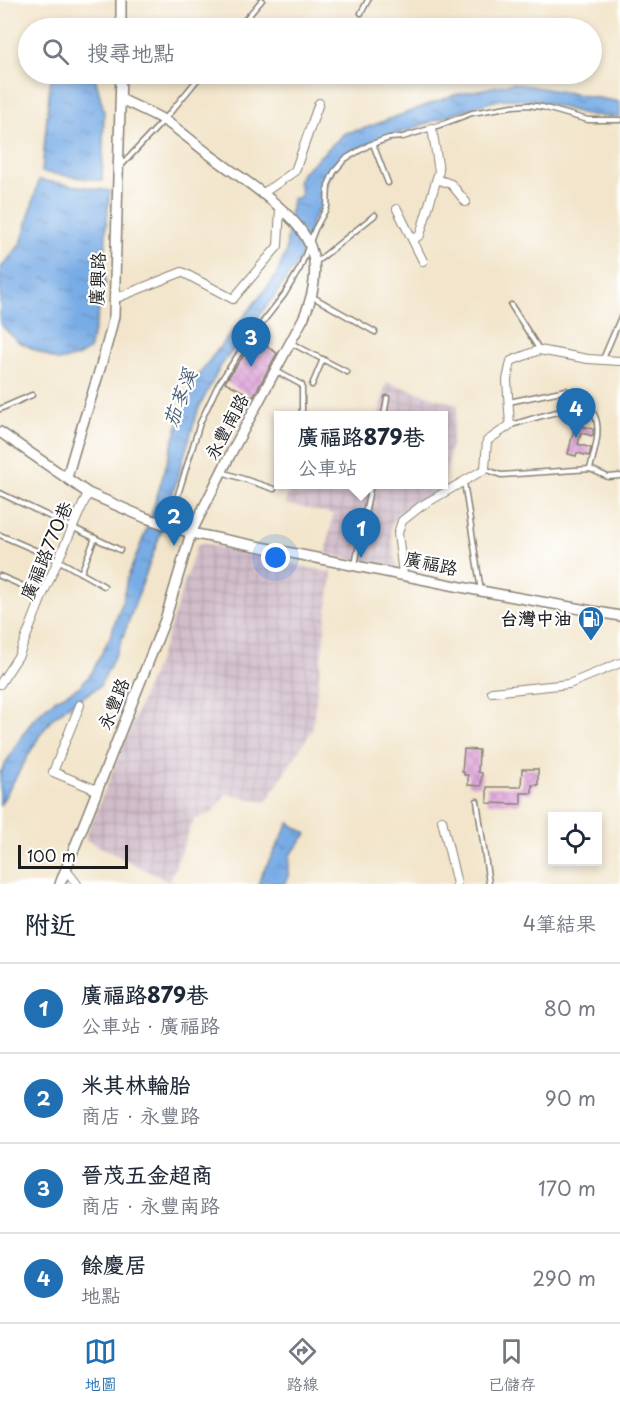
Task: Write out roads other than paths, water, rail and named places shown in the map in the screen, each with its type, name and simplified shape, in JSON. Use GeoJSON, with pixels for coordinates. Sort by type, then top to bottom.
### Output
{"type":"FeatureCollection","features":[{"type":"Feature","properties":{"kind":"street"},"geometry":{"type":"LineString","coordinates":[[121,0],[121,18]]}},
{"type":"Feature","properties":{"kind":"street","name":"廣興路"},"geometry":{"type":"LineString","coordinates":[[67,478],[114,316],[121,84]]}},
{"type":"Feature","properties":{"kind":"street"},"geometry":{"type":"LineString","coordinates":[[121,99],[164,120],[280,208],[308,240]]}},
{"type":"Feature","properties":{"kind":"street"},"geometry":{"type":"LineString","coordinates":[[262,194],[295,171],[320,103]]}},
{"type":"Feature","properties":{"kind":"street"},"geometry":{"type":"LineString","coordinates":[[413,240],[420,235],[439,171],[432,128]]}},
{"type":"Feature","properties":{"kind":"street"},"geometry":{"type":"LineString","coordinates":[[437,179],[451,184],[466,202]]}},
{"type":"Feature","properties":{"kind":"street"},"geometry":{"type":"LineString","coordinates":[[114,299],[182,272],[233,299],[278,246],[280,208]]}},
{"type":"Feature","properties":{"kind":"street"},"geometry":{"type":"LineString","coordinates":[[397,208],[423,261]]}},
{"type":"Feature","properties":{"kind":"street","name":"永豐南路"},"geometry":{"type":"LineString","coordinates":[[191,533],[304,317],[312,297],[314,257],[308,240]]}},
{"type":"Feature","properties":{"kind":"street"},"geometry":{"type":"LineString","coordinates":[[403,575],[398,533],[402,521],[421,506],[485,469],[487,441],[510,425],[507,380],[511,361],[539,350],[588,359],[620,361]]}},
{"type":"Feature","properties":{"kind":"street"},"geometry":{"type":"LineString","coordinates":[[0,432],[88,493]]}},
{"type":"Feature","properties":{"kind":"street","name":"廣福路"},"geometry":{"type":"LineString","coordinates":[[88,493],[146,518],[191,533],[481,591],[620,616]]}},
{"type":"Feature","properties":{"kind":"street","name":"廣福路770巷"},"geometry":{"type":"LineString","coordinates":[[0,684],[18,655],[88,493]]}},
{"type":"Feature","properties":{"kind":"street","name":"永豐路"},"geometry":{"type":"LineString","coordinates":[[60,884],[165,620],[191,533]]}},
{"type":"Feature","properties":{"kind":"street"},"geometry":{"type":"LineString","coordinates":[[492,692],[569,684],[620,663]]}},
{"type":"Feature","properties":{"kind":"street"},"geometry":{"type":"LineString","coordinates":[[80,705],[53,772],[97,790]]}},
{"type":"Feature","properties":{"kind":"street"},"geometry":{"type":"LineString","coordinates":[[442,820],[457,884]]}},
{"type":"Feature","properties":{"kind":"street"},"geometry":{"type":"LineString","coordinates":[[66,870],[77,884]]}},
{"type":"Feature","properties":{"kind":"lane"},"geometry":{"type":"LineString","coordinates":[[247,18],[262,0]]}},
{"type":"Feature","properties":{"kind":"lane"},"geometry":{"type":"LineString","coordinates":[[361,13],[368,0]]}},
{"type":"Feature","properties":{"kind":"lane"},"geometry":{"type":"LineString","coordinates":[[119,168],[194,84]]}},
{"type":"Feature","properties":{"kind":"lane"},"geometry":{"type":"LineString","coordinates":[[167,525],[200,423],[218,385],[244,346],[284,295],[300,268],[308,240],[327,207],[328,185],[334,172],[345,159],[389,138],[403,137],[471,113],[520,105],[542,106],[588,120],[620,120]]}},
{"type":"Feature","properties":{"kind":"lane"},"geometry":{"type":"LineString","coordinates":[[373,144],[388,183]]}},
{"type":"Feature","properties":{"kind":"lane"},"geometry":{"type":"LineString","coordinates":[[314,264],[375,215]]}},
{"type":"Feature","properties":{"kind":"lane"},"geometry":{"type":"LineString","coordinates":[[312,297],[375,332]]}},
{"type":"Feature","properties":{"kind":"lane"},"geometry":{"type":"LineString","coordinates":[[511,305],[539,350]]}},
{"type":"Feature","properties":{"kind":"lane"},"geometry":{"type":"LineString","coordinates":[[603,360],[620,319]]}},
{"type":"Feature","properties":{"kind":"lane"},"geometry":{"type":"LineString","coordinates":[[291,342],[346,372]]}},
{"type":"Feature","properties":{"kind":"lane"},"geometry":{"type":"LineString","coordinates":[[312,385],[323,359]]}},
{"type":"Feature","properties":{"kind":"lane"},"geometry":{"type":"LineString","coordinates":[[276,371],[302,385],[302,411]]}},
{"type":"Feature","properties":{"kind":"lane"},"geometry":{"type":"LineString","coordinates":[[508,402],[566,390]]}},
{"type":"Feature","properties":{"kind":"lane"},"geometry":{"type":"LineString","coordinates":[[0,409],[32,395]]}},
{"type":"Feature","properties":{"kind":"lane"},"geometry":{"type":"LineString","coordinates":[[385,411],[387,398]]}},
{"type":"Feature","properties":{"kind":"lane"},"geometry":{"type":"LineString","coordinates":[[510,425],[570,409],[593,412],[598,427],[590,470]]}},
{"type":"Feature","properties":{"kind":"lane"},"geometry":{"type":"LineString","coordinates":[[485,469],[501,475],[590,470],[608,477],[620,476]]}},
{"type":"Feature","properties":{"kind":"lane"},"geometry":{"type":"LineString","coordinates":[[221,472],[274,489]]}},
{"type":"Feature","properties":{"kind":"lane"},"geometry":{"type":"LineString","coordinates":[[464,481],[481,591]]}},
{"type":"Feature","properties":{"kind":"lane"},"geometry":{"type":"LineString","coordinates":[[355,566],[370,489]]}},
{"type":"Feature","properties":{"kind":"lane"},"geometry":{"type":"LineString","coordinates":[[0,493],[120,550]]}},
{"type":"Feature","properties":{"kind":"lane"},"geometry":{"type":"LineString","coordinates":[[0,535],[58,560],[104,586]]}},
{"type":"Feature","properties":{"kind":"lane"},"geometry":{"type":"LineString","coordinates":[[81,573],[95,538]]}},
{"type":"Feature","properties":{"kind":"lane"},"geometry":{"type":"LineString","coordinates":[[0,576],[43,594]]}},
{"type":"Feature","properties":{"kind":"lane"},"geometry":{"type":"LineString","coordinates":[[477,801],[489,884]]}},
{"type":"Feature","properties":{"kind":"water"},"geometry":{"type":"Polygon","coordinates":[[[50,84],[97,84],[104,111],[102,181],[42,172],[50,84]]]}},
{"type":"Feature","properties":{"kind":"water"},"geometry":{"type":"Polygon","coordinates":[[[519,84],[620,102],[620,117],[588,115],[536,100],[502,99],[469,108],[356,149],[337,164],[320,195],[324,201],[313,219],[302,256],[220,367],[198,410],[161,532],[120,645],[100,686],[52,719],[40,735],[0,805],[0,773],[20,739],[32,721],[45,708],[79,687],[91,674],[110,637],[123,600],[127,579],[148,526],[180,419],[193,387],[202,370],[276,276],[286,252],[292,199],[300,197],[298,181],[303,172],[345,133],[363,129],[454,95],[519,84]]]}},
{"type":"Feature","properties":{"kind":"water"},"geometry":{"type":"Polygon","coordinates":[[[39,180],[110,191],[106,230],[105,288],[89,350],[77,357],[58,361],[17,341],[0,324],[0,269],[22,241],[39,180]]]}},
{"type":"Feature","properties":{"kind":"water"},"geometry":{"type":"Polygon","coordinates":[[[289,823],[307,834],[290,855],[288,876],[284,884],[259,884],[260,878],[289,823]]]}},
{"type":"Feature","properties":{"kind":"place","name":"晉茂五金超商"},"geometry":{"type":"Point","coordinates":[251,367]}},
{"type":"Feature","properties":{"kind":"place","name":"餘慶居"},"geometry":{"type":"Point","coordinates":[576,438]}},
{"type":"Feature","properties":{"kind":"place","name":"米其林輪胎"},"geometry":{"type":"Point","coordinates":[174,546]}},
{"type":"Feature","properties":{"kind":"place","name":"廣福路879巷"},"geometry":{"type":"Point","coordinates":[361,558]}},
{"type":"Feature","properties":{"kind":"place","name":"台灣中油"},"geometry":{"type":"Point","coordinates":[591,642]}},
{"type":"Feature","properties":{"kind":"water label","name":"茄苳溪"},"geometry":{"type":"Point","coordinates":[180,398]}}]}
